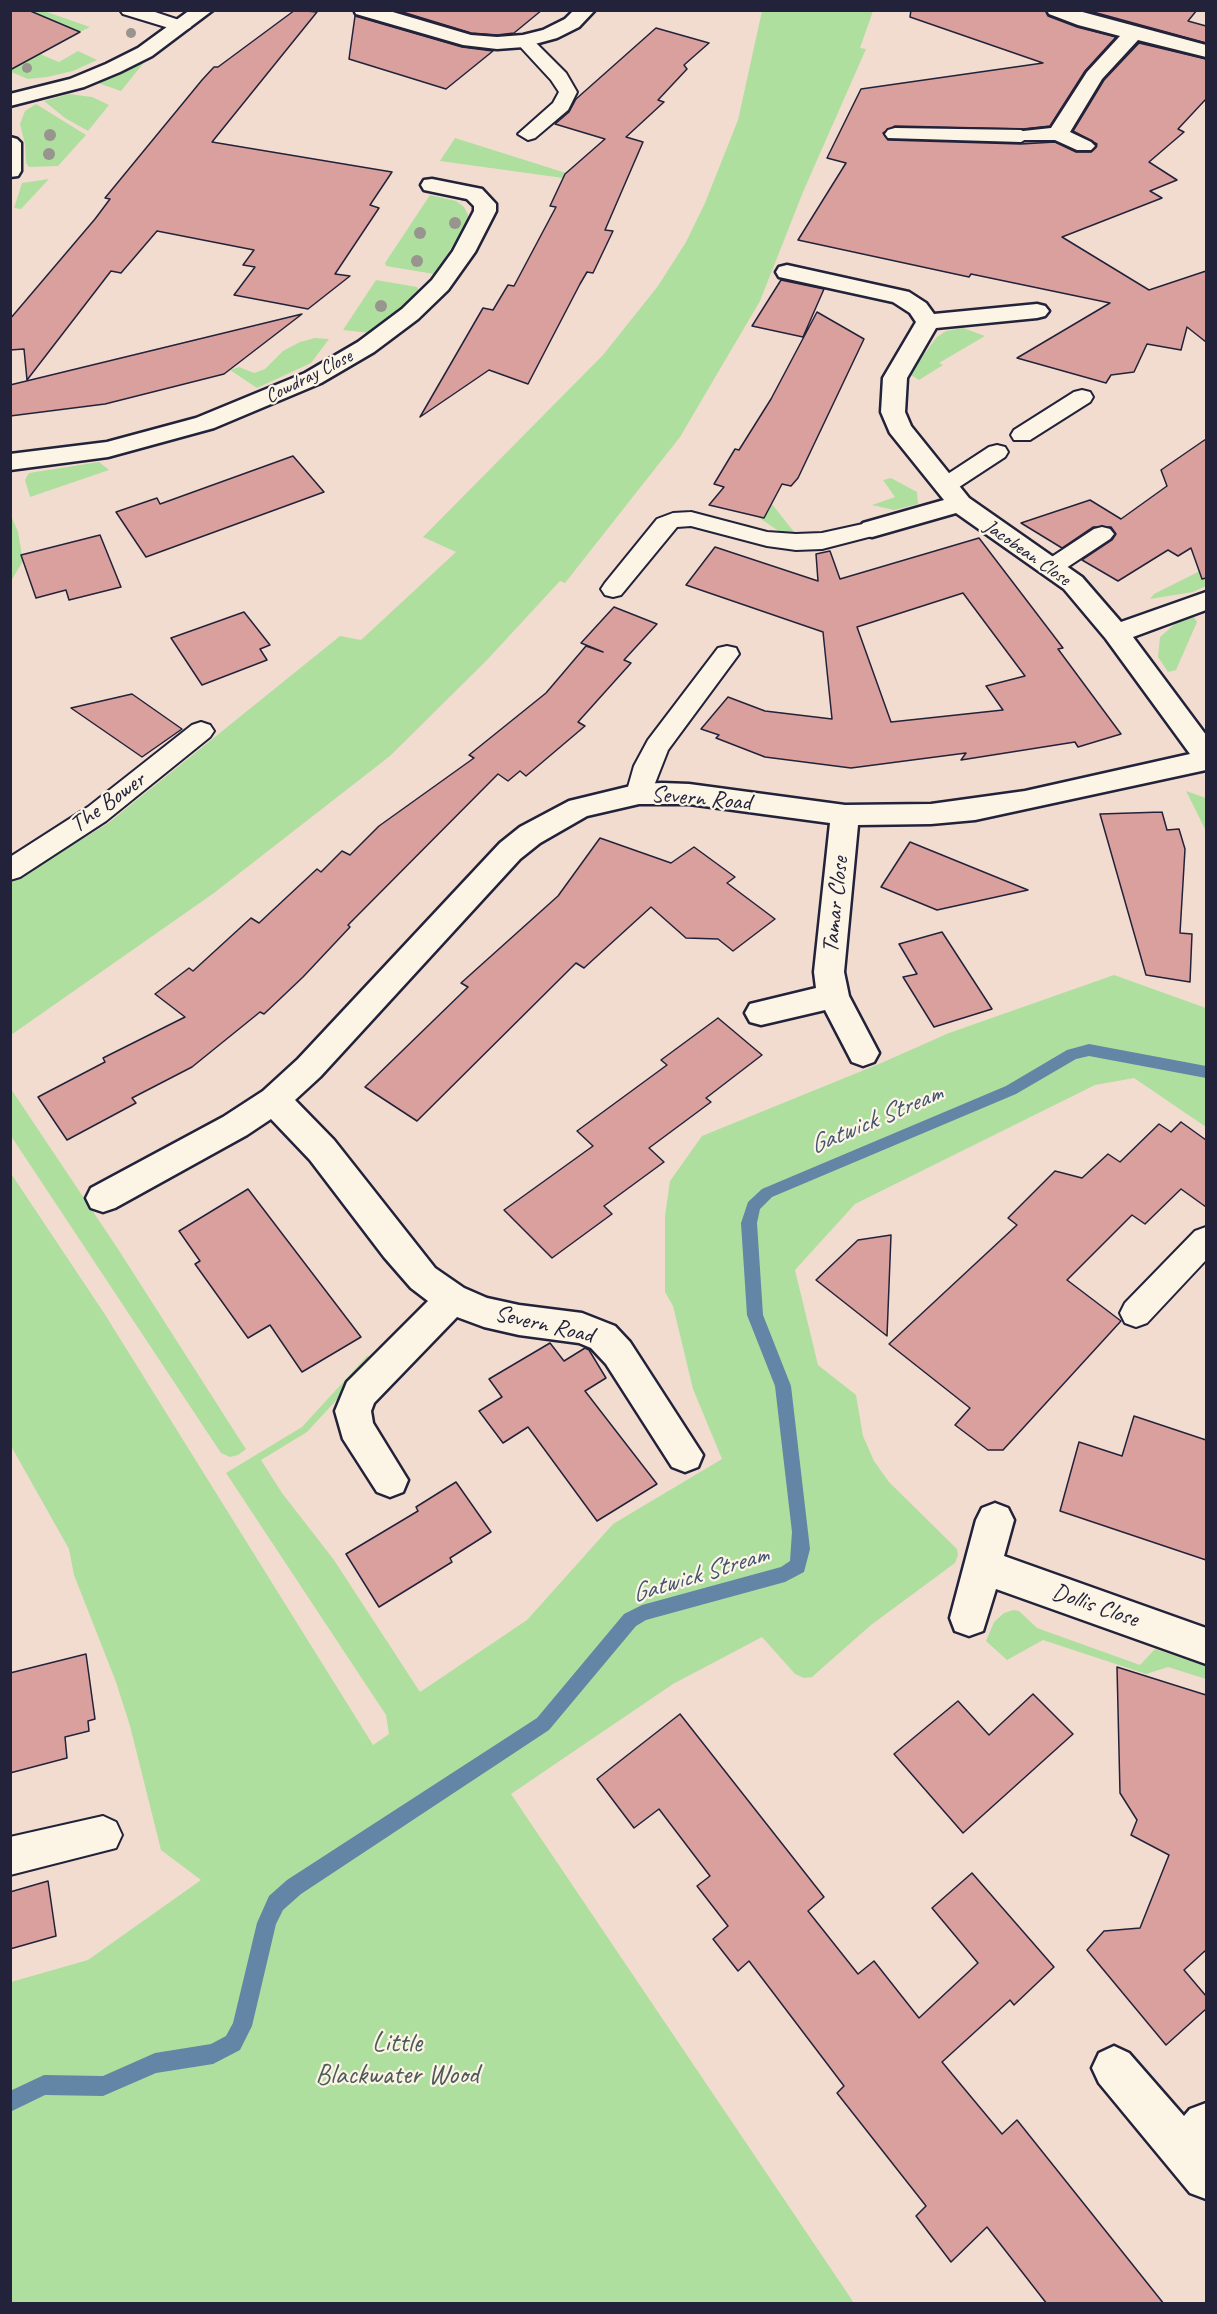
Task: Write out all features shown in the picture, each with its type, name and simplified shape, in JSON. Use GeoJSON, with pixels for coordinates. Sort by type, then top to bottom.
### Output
{"type":"FeatureCollection","features":[{"type":"Feature","properties":{"kind":"street"},"geometry":{"type":"LineString","coordinates":[[10,100],[77,83],[113,68],[145,52],[204,10]]}},
{"type":"Feature","properties":{"kind":"street"},"geometry":{"type":"LineString","coordinates":[[363,10],[471,41],[497,43],[524,41],[550,34],[572,23],[586,10]]}},
{"type":"Feature","properties":{"kind":"street"},"geometry":{"type":"LineString","coordinates":[[1056,10],[1086,21],[1206,51]]}},
{"type":"Feature","properties":{"kind":"street"},"geometry":{"type":"LineString","coordinates":[[1058,134],[1094,76],[1134,33]]}},
{"type":"Feature","properties":{"kind":"street"},"geometry":{"type":"LineString","coordinates":[[1020,136],[1058,134],[1084,146]]}},
{"type":"Feature","properties":{"kind":"street"},"geometry":{"type":"LineString","coordinates":[[10,143],[10,171]]}},
{"type":"Feature","properties":{"kind":"street","name":"Cowdray Close"},"geometry":{"type":"LineString","coordinates":[[10,462],[108,449],[205,423],[313,378],[366,347],[410,314],[440,285],[464,252],[485,211],[481,199],[474,194],[432,185]]}},
{"type":"Feature","properties":{"kind":"street"},"geometry":{"type":"LineString","coordinates":[[788,272],[901,297],[918,308],[928,322],[1037,311]]}},
{"type":"Feature","properties":{"kind":"street","name":"Jacobean Close"},"geometry":{"type":"LineString","coordinates":[[928,322],[902,362],[895,378],[893,412],[899,428],[953,495],[1008,540],[1073,583],[1116,633],[1206,758]]}},
{"type":"Feature","properties":{"kind":"street","name":"Jacobean Close"},"geometry":{"type":"LineString","coordinates":[[872,529],[953,495]]}},
{"type":"Feature","properties":{"kind":"street"},"geometry":{"type":"LineString","coordinates":[[1116,633],[1206,601]]}},
{"type":"Feature","properties":{"kind":"street","name":"Severn Road"},"geometry":{"type":"LineString","coordinates":[[103,1198],[235,1126],[274,1100],[309,1068],[516,845],[579,808],[639,794],[689,794],[845,815],[931,814],[975,810],[1206,758]]}},
{"type":"Feature","properties":{"kind":"street","name":"Tamar Close"},"geometry":{"type":"LineString","coordinates":[[845,815],[829,972],[832,996],[863,1053]]}},
{"type":"Feature","properties":{"kind":"street"},"geometry":{"type":"LineString","coordinates":[[761,1013],[832,996]]}},
{"type":"Feature","properties":{"kind":"street","name":"Severn Road"},"geometry":{"type":"LineString","coordinates":[[274,1100],[322,1150],[396,1247],[423,1278],[452,1299],[484,1312],[519,1320],[582,1328],[603,1337],[618,1353],[685,1455]]}},
{"type":"Feature","properties":{"kind":"street"},"geometry":{"type":"LineString","coordinates":[[390,1480],[356,1428],[353,1411],[360,1393],[452,1299]]}},
{"type":"Feature","properties":{"kind":"street"},"geometry":{"type":"LineString","coordinates":[[969,1618],[995,1520]]}},
{"type":"Feature","properties":{"kind":"street","name":"Dollis Close"},"geometry":{"type":"LineString","coordinates":[[984,1567],[1206,1646]]}},
{"type":"Feature","properties":{"kind":"street"},"geometry":{"type":"LineString","coordinates":[[1114,2068],[1199,2150]]}},
{"type":"Feature","properties":{"kind":"lane"},"geometry":{"type":"LineString","coordinates":[[129,10],[182,27]]}},
{"type":"Feature","properties":{"kind":"lane"},"geometry":{"type":"LineString","coordinates":[[524,41],[559,76],[568,92],[561,106],[528,134]]}},
{"type":"Feature","properties":{"kind":"lane"},"geometry":{"type":"LineString","coordinates":[[895,134],[999,138],[1020,136]]}},
{"type":"Feature","properties":{"kind":"lane"},"geometry":{"type":"LineString","coordinates":[[1022,435],[1082,397]]}},
{"type":"Feature","properties":{"kind":"lane"},"geometry":{"type":"LineString","coordinates":[[953,495],[997,452]]}},
{"type":"Feature","properties":{"kind":"lane"},"geometry":{"type":"LineString","coordinates":[[613,589],[665,524],[673,520],[691,519],[767,539],[796,542],[822,542],[872,529]]}},
{"type":"Feature","properties":{"kind":"lane"},"geometry":{"type":"LineString","coordinates":[[1052,567],[1102,534]]}},
{"type":"Feature","properties":{"kind":"lane"},"geometry":{"type":"LineString","coordinates":[[639,794],[646,766],[657,746],[727,654]]}},
{"type":"Feature","properties":{"kind":"lane","name":"The Bower"},"geometry":{"type":"LineString","coordinates":[[10,870],[97,814],[201,731]]}},
{"type":"Feature","properties":{"kind":"lane"},"geometry":{"type":"LineString","coordinates":[[1136,1313],[1206,1240]]}},
{"type":"Feature","properties":{"kind":"lane"},"geometry":{"type":"LineString","coordinates":[[10,1856],[103,1835]]}},
{"type":"Feature","properties":{"kind":"green space"},"geometry":{"type":"Polygon","coordinates":[[[28,11],[44,11],[90,27],[80,32],[28,11]]]}},
{"type":"Feature","properties":{"kind":"green space"},"geometry":{"type":"Polygon","coordinates":[[[762,11],[873,11],[860,48],[866,49],[803,192],[760,301],[680,437],[565,583],[560,581],[486,661],[390,756],[214,893],[11,1035],[11,882],[107,824],[340,636],[361,640],[456,552],[423,537],[603,355],[658,286],[686,242],[705,203],[738,120],[762,11]]]}},
{"type":"Feature","properties":{"kind":"green space"},"geometry":{"type":"Polygon","coordinates":[[[78,51],[97,60],[73,71],[47,77],[28,79],[11,72],[11,52],[29,60],[40,54],[59,62],[78,51]]]}},
{"type":"Feature","properties":{"kind":"green space"},"geometry":{"type":"Polygon","coordinates":[[[146,60],[121,91],[98,83],[123,72],[146,60]]]}},
{"type":"Feature","properties":{"kind":"green space"},"geometry":{"type":"Polygon","coordinates":[[[69,94],[92,97],[109,105],[88,131],[65,118],[44,101],[69,94]]]}},
{"type":"Feature","properties":{"kind":"green space"},"geometry":{"type":"Polygon","coordinates":[[[36,104],[86,135],[58,166],[29,167],[26,163],[25,144],[20,124],[25,111],[36,104]]]}},
{"type":"Feature","properties":{"kind":"green space"},"geometry":{"type":"Polygon","coordinates":[[[455,138],[566,173],[563,178],[440,161],[455,138]]]}},
{"type":"Feature","properties":{"kind":"green space"},"geometry":{"type":"Polygon","coordinates":[[[49,179],[21,209],[14,208],[22,183],[49,179]]]}},
{"type":"Feature","properties":{"kind":"green space"},"geometry":{"type":"Polygon","coordinates":[[[430,195],[456,201],[464,207],[468,215],[467,224],[434,274],[386,266],[385,263],[430,195]]]}},
{"type":"Feature","properties":{"kind":"green space"},"geometry":{"type":"Polygon","coordinates":[[[376,280],[417,287],[419,291],[370,333],[343,330],[376,280]]]}},
{"type":"Feature","properties":{"kind":"green space"},"geometry":{"type":"Polygon","coordinates":[[[963,328],[985,336],[939,363],[943,365],[919,380],[909,374],[937,337],[946,331],[963,328]]]}},
{"type":"Feature","properties":{"kind":"green space"},"geometry":{"type":"Polygon","coordinates":[[[315,338],[329,339],[311,363],[257,388],[230,370],[239,367],[254,373],[265,369],[283,351],[300,342],[315,338]]]}},
{"type":"Feature","properties":{"kind":"green space"},"geometry":{"type":"Polygon","coordinates":[[[99,462],[109,470],[30,497],[25,480],[29,473],[99,462]]]}},
{"type":"Feature","properties":{"kind":"green space"},"geometry":{"type":"Polygon","coordinates":[[[891,478],[917,492],[918,504],[894,510],[872,505],[895,497],[883,480],[891,478]]]}},
{"type":"Feature","properties":{"kind":"green space"},"geometry":{"type":"Polygon","coordinates":[[[768,499],[798,537],[780,532],[758,517],[768,499]]]}},
{"type":"Feature","properties":{"kind":"green space"},"geometry":{"type":"Polygon","coordinates":[[[10,513],[18,532],[23,561],[11,581],[10,513]]]}},
{"type":"Feature","properties":{"kind":"green space"},"geometry":{"type":"Polygon","coordinates":[[[1206,568],[1206,586],[1193,592],[1150,599],[1154,594],[1206,568]]]}},
{"type":"Feature","properties":{"kind":"green space"},"geometry":{"type":"Polygon","coordinates":[[[1194,617],[1197,622],[1176,670],[1168,672],[1158,657],[1160,637],[1176,623],[1194,617]]]}},
{"type":"Feature","properties":{"kind":"green space"},"geometry":{"type":"Polygon","coordinates":[[[1186,791],[1206,798],[1206,831],[1186,791]]]}},
{"type":"Feature","properties":{"kind":"green space","name":"Little Blackwater Wood"},"geometry":{"type":"Polygon","coordinates":[[[1114,975],[1206,1008],[1206,1127],[1134,1078],[1095,1085],[855,1204],[795,1270],[818,1365],[856,1395],[863,1436],[874,1461],[889,1482],[957,1549],[958,1555],[955,1563],[871,1625],[812,1677],[804,1678],[795,1674],[762,1637],[673,1684],[511,1794],[854,2303],[11,2303],[11,1982],[88,1960],[201,1880],[161,1850],[130,1726],[116,1682],[74,1575],[69,1549],[11,1446],[10,1172],[104,1313],[373,1745],[389,1734],[386,1715],[226,1473],[302,1427],[367,1356],[375,1358],[307,1432],[261,1460],[282,1493],[334,1560],[420,1692],[527,1620],[613,1524],[722,1459],[693,1389],[673,1306],[665,1292],[665,1216],[670,1181],[702,1136],[949,1033],[1114,975]]]}},
{"type":"Feature","properties":{"kind":"green space"},"geometry":{"type":"Polygon","coordinates":[[[11,1089],[118,1249],[246,1449],[238,1455],[230,1457],[221,1453],[11,1136],[11,1089]]]}},
{"type":"Feature","properties":{"kind":"green space"},"geometry":{"type":"Polygon","coordinates":[[[1019,1611],[1037,1628],[1140,1665],[1155,1649],[1206,1666],[1206,1679],[1168,1667],[1146,1674],[1043,1640],[1007,1660],[986,1641],[994,1622],[1004,1613],[1019,1611]]]}},
{"type":"Feature","properties":{"kind":"building"},"geometry":{"type":"Polygon","coordinates":[[[10,10],[28,10],[80,32],[10,70],[10,10]]]}},
{"type":"Feature","properties":{"kind":"building"},"geometry":{"type":"Polygon","coordinates":[[[295,10],[317,12],[212,142],[392,172],[370,205],[379,208],[335,274],[350,276],[308,309],[234,295],[255,267],[243,265],[254,250],[157,231],[121,273],[111,271],[27,380],[24,349],[10,350],[10,319],[95,219],[110,199],[105,198],[202,80],[214,67],[218,67],[295,10]]]}},
{"type":"Feature","properties":{"kind":"building"},"geometry":{"type":"Polygon","coordinates":[[[396,10],[542,10],[514,33],[497,35],[471,33],[396,10]]]}},
{"type":"Feature","properties":{"kind":"building"},"geometry":{"type":"Polygon","coordinates":[[[911,10],[1045,10],[1048,16],[1077,27],[1116,37],[1085,71],[1050,126],[1023,129],[895,126],[883,133],[888,140],[1021,144],[1055,142],[1076,152],[1091,152],[1097,144],[1073,131],[1104,80],[1139,43],[1206,59],[1206,99],[1178,129],[1184,132],[1149,162],[1177,180],[1150,191],[1162,198],[1062,237],[1149,290],[1206,271],[1206,342],[1187,327],[1181,350],[1147,344],[1134,372],[1111,375],[1106,383],[1017,358],[1110,303],[971,274],[969,277],[798,240],[846,163],[827,158],[861,89],[1043,63],[910,17],[911,10]]]}},
{"type":"Feature","properties":{"kind":"building"},"geometry":{"type":"Polygon","coordinates":[[[1086,10],[1197,10],[1188,21],[1206,26],[1206,43],[1086,10]]]}},
{"type":"Feature","properties":{"kind":"building"},"geometry":{"type":"Polygon","coordinates":[[[355,16],[462,47],[493,51],[446,89],[349,59],[355,16]]]}},
{"type":"Feature","properties":{"kind":"building"},"geometry":{"type":"Polygon","coordinates":[[[656,28],[709,43],[684,65],[687,69],[658,100],[664,102],[626,137],[643,142],[605,230],[613,231],[593,273],[587,272],[580,284],[528,384],[489,370],[420,417],[483,308],[493,310],[508,285],[514,286],[556,207],[550,206],[565,174],[605,139],[555,124],[569,112],[576,99],[656,28]]]}},
{"type":"Feature","properties":{"kind":"building"},"geometry":{"type":"Polygon","coordinates":[[[781,280],[824,289],[803,337],[752,326],[781,280]]]}},
{"type":"Feature","properties":{"kind":"building"},"geometry":{"type":"Polygon","coordinates":[[[817,312],[864,339],[798,478],[791,486],[782,484],[764,518],[709,505],[724,487],[714,484],[735,449],[739,450],[771,399],[817,312]]]}},
{"type":"Feature","properties":{"kind":"building"},"geometry":{"type":"Polygon","coordinates":[[[302,314],[224,374],[105,404],[10,416],[10,385],[302,314]]]}},
{"type":"Feature","properties":{"kind":"building"},"geometry":{"type":"Polygon","coordinates":[[[1206,439],[1206,578],[1202,579],[1191,548],[1178,556],[1168,550],[1118,581],[1082,560],[1112,540],[1116,534],[1111,527],[1093,527],[1062,548],[1021,523],[1090,500],[1121,519],[1167,486],[1161,470],[1206,439]]]}},
{"type":"Feature","properties":{"kind":"building"},"geometry":{"type":"Polygon","coordinates":[[[293,456],[324,492],[146,557],[116,512],[157,498],[160,504],[293,456]]]}},
{"type":"Feature","properties":{"kind":"building"},"geometry":{"type":"Polygon","coordinates":[[[100,535],[121,587],[69,600],[66,590],[36,598],[21,555],[100,535]]]}},
{"type":"Feature","properties":{"kind":"building"},"geometry":{"type":"Polygon","coordinates":[[[979,538],[1063,648],[1058,649],[1121,734],[1078,747],[1075,742],[961,760],[966,753],[851,768],[765,757],[716,738],[719,735],[701,729],[728,697],[765,711],[832,719],[823,632],[686,585],[715,547],[818,581],[816,554],[830,551],[840,579],[979,538]],[[963,593],[857,627],[891,722],[1003,710],[986,686],[1025,676],[963,593]]]}},
{"type":"Feature","properties":{"kind":"building"},"geometry":{"type":"Polygon","coordinates":[[[614,607],[657,624],[624,660],[631,663],[578,722],[585,726],[526,776],[520,771],[508,781],[498,774],[348,925],[350,927],[303,977],[264,1014],[260,1012],[192,1067],[132,1098],[136,1103],[67,1140],[38,1097],[105,1062],[103,1058],[185,1017],[155,994],[189,968],[193,971],[251,918],[259,923],[317,869],[321,872],[342,851],[350,855],[379,826],[474,758],[469,755],[546,693],[586,646],[603,652],[581,643],[614,607]]]}},
{"type":"Feature","properties":{"kind":"building"},"geometry":{"type":"Polygon","coordinates":[[[244,612],[270,645],[260,649],[267,660],[202,685],[171,638],[244,612]]]}},
{"type":"Feature","properties":{"kind":"building"},"geometry":{"type":"Polygon","coordinates":[[[132,694],[182,729],[142,757],[71,708],[132,694]]]}},
{"type":"Feature","properties":{"kind":"building"},"geometry":{"type":"Polygon","coordinates":[[[1162,812],[1167,830],[1179,829],[1185,849],[1180,933],[1192,934],[1190,982],[1146,975],[1100,814],[1162,812]]]}},
{"type":"Feature","properties":{"kind":"building"},"geometry":{"type":"Polygon","coordinates":[[[600,838],[671,863],[694,847],[735,877],[727,883],[775,919],[733,951],[718,939],[686,938],[651,907],[584,968],[576,963],[417,1121],[365,1087],[468,987],[461,983],[558,896],[600,838]]]}},
{"type":"Feature","properties":{"kind":"building"},"geometry":{"type":"Polygon","coordinates":[[[910,842],[1028,890],[937,910],[881,887],[910,842]]]}},
{"type":"Feature","properties":{"kind":"building"},"geometry":{"type":"Polygon","coordinates":[[[942,932],[992,1009],[934,1027],[903,977],[917,974],[899,944],[942,932]]]}},
{"type":"Feature","properties":{"kind":"building"},"geometry":{"type":"Polygon","coordinates":[[[718,1018],[762,1055],[706,1098],[711,1102],[649,1148],[664,1162],[604,1206],[612,1214],[552,1258],[504,1210],[593,1146],[577,1131],[667,1065],[661,1060],[718,1018]]]}},
{"type":"Feature","properties":{"kind":"building"},"geometry":{"type":"Polygon","coordinates":[[[1181,1122],[1206,1140],[1206,1207],[1181,1189],[1145,1224],[1132,1215],[1067,1280],[1121,1321],[1003,1450],[988,1450],[955,1425],[970,1408],[889,1344],[1017,1225],[1008,1218],[1055,1171],[1082,1178],[1108,1154],[1120,1162],[1159,1124],[1171,1132],[1181,1122]]]}},
{"type":"Feature","properties":{"kind":"building"},"geometry":{"type":"Polygon","coordinates":[[[248,1189],[361,1337],[302,1372],[270,1325],[248,1338],[195,1264],[200,1261],[179,1231],[248,1189]]]}},
{"type":"Feature","properties":{"kind":"building"},"geometry":{"type":"Polygon","coordinates":[[[891,1235],[887,1336],[816,1280],[858,1240],[891,1235]]]}},
{"type":"Feature","properties":{"kind":"building"},"geometry":{"type":"Polygon","coordinates":[[[550,1343],[564,1361],[585,1348],[589,1350],[606,1378],[585,1391],[657,1484],[597,1521],[528,1427],[503,1443],[479,1411],[502,1397],[489,1379],[550,1343]]]}},
{"type":"Feature","properties":{"kind":"building"},"geometry":{"type":"Polygon","coordinates":[[[1134,1416],[1206,1440],[1206,1560],[1060,1511],[1079,1442],[1122,1456],[1134,1416]]]}},
{"type":"Feature","properties":{"kind":"building"},"geometry":{"type":"Polygon","coordinates":[[[456,1482],[491,1532],[450,1558],[452,1562],[379,1607],[346,1554],[418,1511],[416,1507],[456,1482]]]}},
{"type":"Feature","properties":{"kind":"building"},"geometry":{"type":"Polygon","coordinates":[[[86,1654],[95,1719],[88,1721],[89,1731],[65,1737],[67,1758],[10,1773],[10,1673],[86,1654]]]}},
{"type":"Feature","properties":{"kind":"building"},"geometry":{"type":"Polygon","coordinates":[[[1117,1667],[1206,1695],[1206,1950],[1184,1970],[1206,1996],[1206,2009],[1166,2045],[1087,1950],[1104,1931],[1140,1928],[1169,1855],[1131,1835],[1137,1820],[1120,1793],[1117,1667]]]}},
{"type":"Feature","properties":{"kind":"building"},"geometry":{"type":"Polygon","coordinates":[[[1033,1694],[1073,1734],[963,1833],[894,1754],[958,1701],[989,1735],[1033,1694]]]}},
{"type":"Feature","properties":{"kind":"building"},"geometry":{"type":"Polygon","coordinates":[[[680,1714],[824,1897],[808,1911],[858,1974],[874,1961],[919,2018],[978,1963],[932,1908],[972,1873],[1054,1967],[1014,2005],[1010,2000],[942,2062],[1002,2134],[1017,2120],[1164,2304],[1047,2304],[987,2227],[951,2262],[916,2216],[926,2206],[837,2093],[844,2086],[749,1961],[738,1971],[713,1939],[728,1926],[697,1886],[710,1876],[659,1809],[634,1828],[597,1779],[680,1714]]]}},
{"type":"Feature","properties":{"kind":"building"},"geometry":{"type":"Polygon","coordinates":[[[48,1881],[56,1936],[10,1949],[10,1892],[48,1881]]]}},
{"type":"Feature","properties":{"kind":"waterway","name":"Gatwick Stream"},"geometry":{"type":"LineString","coordinates":[[10,2102],[44,2085],[103,2086],[155,2063],[213,2054],[233,2043],[242,2026],[267,1923],[276,1903],[294,1887],[543,1724],[630,1620],[642,1613],[785,1574],[798,1566],[801,1549],[800,1532],[783,1386],[755,1315],[749,1223],[753,1206],[767,1193],[1011,1090],[1072,1054],[1089,1050],[1206,1072]]}}]}
